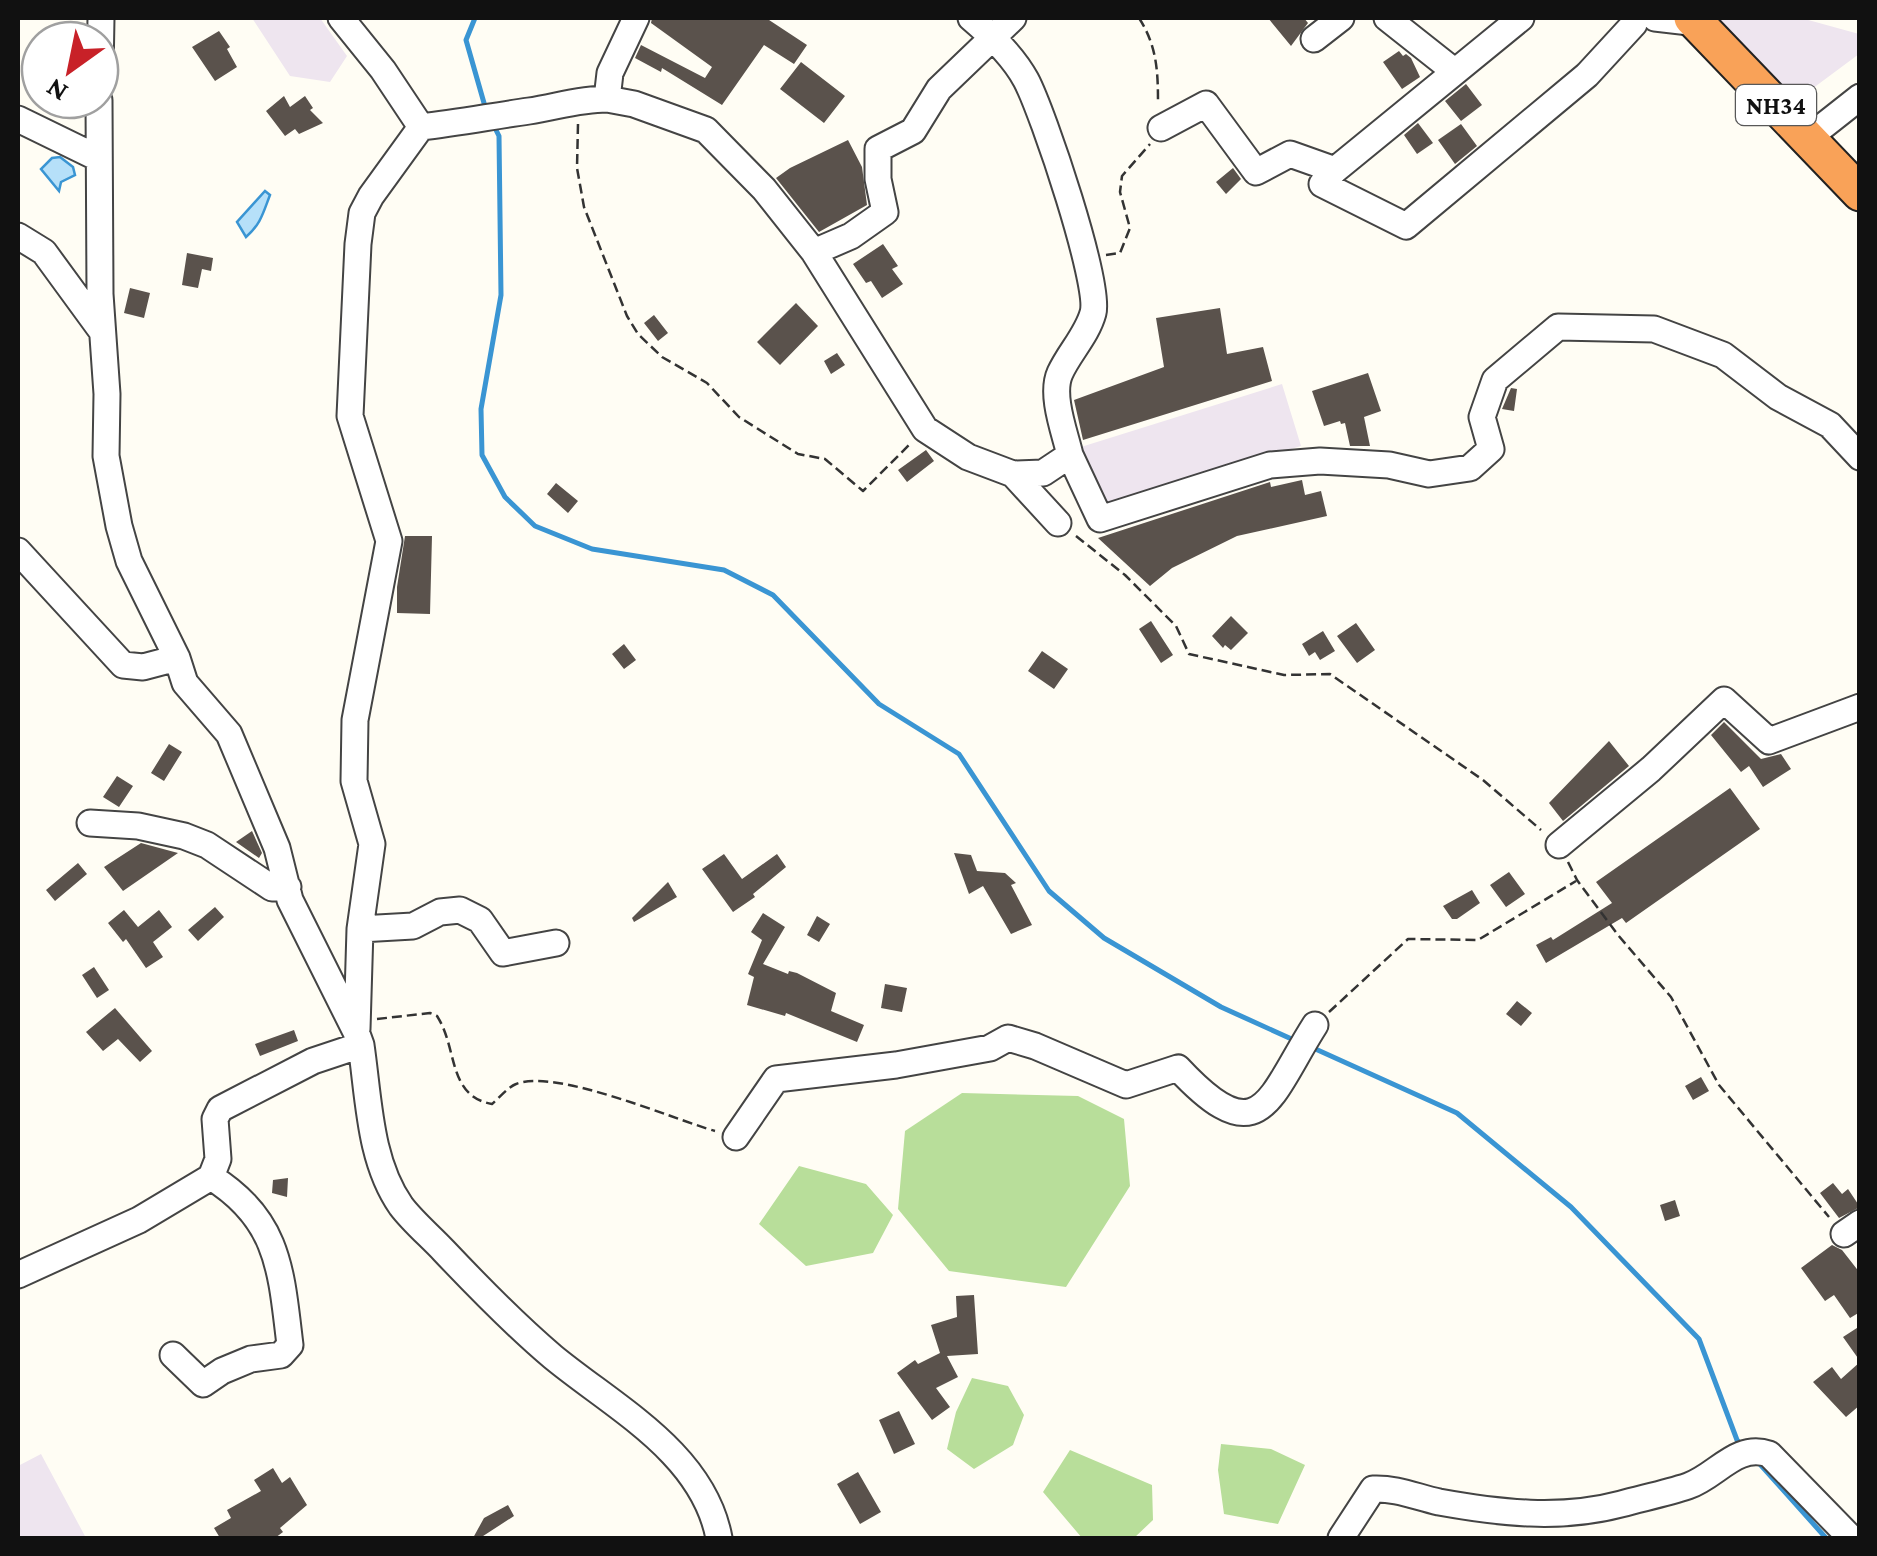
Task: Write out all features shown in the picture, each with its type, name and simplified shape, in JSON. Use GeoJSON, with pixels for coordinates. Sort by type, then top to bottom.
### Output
{"type":"FeatureCollection","features":[{"type":"Feature","properties":{"kind":"highway","name":"NH34"},"geometry":{"type":"LineString","coordinates":[[1694,20],[1860,193]]}},
{"type":"Feature","properties":{"kind":"street"},"geometry":{"type":"LineString","coordinates":[[341,18],[420,127]]}},
{"type":"Feature","properties":{"kind":"street"},"geometry":{"type":"LineString","coordinates":[[607,99],[610,74],[636,18]]}},
{"type":"Feature","properties":{"kind":"street"},"geometry":{"type":"LineString","coordinates":[[971,18],[992,35],[1026,80],[1092,284],[1094,311],[1058,377],[1059,407],[1070,455],[1100,519],[1270,466],[1320,461],[1389,465],[1429,474],[1470,468],[1491,449],[1482,417],[1494,380],[1558,327],[1654,329],[1723,355],[1778,397],[1830,425],[1860,458]]}},
{"type":"Feature","properties":{"kind":"street"},"geometry":{"type":"LineString","coordinates":[[814,252],[851,236],[885,212],[878,179],[878,149],[914,132],[939,89],[1014,18]]}},
{"type":"Feature","properties":{"kind":"street"},"geometry":{"type":"LineString","coordinates":[[1314,39],[1340,18]]}},
{"type":"Feature","properties":{"kind":"street"},"geometry":{"type":"LineString","coordinates":[[1387,18],[1454,71]]}},
{"type":"Feature","properties":{"kind":"street"},"geometry":{"type":"LineString","coordinates":[[1522,18],[1322,184],[1406,226],[1587,76],[1642,19],[1694,20]]}},
{"type":"Feature","properties":{"kind":"street"},"geometry":{"type":"LineString","coordinates":[[1808,138],[1860,97]]}},
{"type":"Feature","properties":{"kind":"street"},"geometry":{"type":"LineString","coordinates":[[719,1538],[704,1491],[680,1463],[631,1415],[527,1336],[402,1206],[377,1160],[358,1033],[360,929],[372,844],[354,782],[355,720],[389,541],[350,416],[362,214],[370,196],[420,127],[579,99],[634,104],[706,130],[764,190],[814,252],[926,429],[968,457],[1013,474],[1043,473],[1070,455]]}},
{"type":"Feature","properties":{"kind":"street"},"geometry":{"type":"LineString","coordinates":[[1161,128],[1206,104],[1256,172],[1290,154],[1335,170]]}},
{"type":"Feature","properties":{"kind":"street"},"geometry":{"type":"LineString","coordinates":[[18,119],[98,158]]}},
{"type":"Feature","properties":{"kind":"street"},"geometry":{"type":"LineString","coordinates":[[99,120],[100,330],[107,394],[106,456],[129,561],[186,684],[228,734],[276,848],[290,900],[358,1033]]}},
{"type":"Feature","properties":{"kind":"street"},"geometry":{"type":"LineString","coordinates":[[18,236],[44,252],[100,330]]}},
{"type":"Feature","properties":{"kind":"street"},"geometry":{"type":"LineString","coordinates":[[1013,474],[1058,523]]}},
{"type":"Feature","properties":{"kind":"street"},"geometry":{"type":"LineString","coordinates":[[18,550],[123,665],[143,666],[176,658]]}},
{"type":"Feature","properties":{"kind":"street"},"geometry":{"type":"LineString","coordinates":[[1559,845],[1651,769],[1724,700],[1769,741],[1860,707]]}},
{"type":"Feature","properties":{"kind":"street"},"geometry":{"type":"LineString","coordinates":[[90,824],[138,826],[184,836],[207,845],[272,888],[288,887]]}},
{"type":"Feature","properties":{"kind":"street"},"geometry":{"type":"LineString","coordinates":[[360,929],[413,926],[450,909],[470,913],[480,920],[503,952],[556,942]]}},
{"type":"Feature","properties":{"kind":"street"},"geometry":{"type":"LineString","coordinates":[[736,1136],[776,1078],[896,1065],[990,1048],[1008,1038],[1126,1085],[1178,1068],[1220,1106],[1243,1114],[1264,1107],[1277,1092],[1315,1025]]}},
{"type":"Feature","properties":{"kind":"street"},"geometry":{"type":"LineString","coordinates":[[18,1275],[140,1220],[211,1177],[218,1159],[214,1119],[220,1109],[358,1033]]}},
{"type":"Feature","properties":{"kind":"street"},"geometry":{"type":"LineString","coordinates":[[174,1355],[203,1384],[252,1359],[281,1355],[290,1345],[280,1265],[271,1239],[236,1192],[211,1177]]}},
{"type":"Feature","properties":{"kind":"street"},"geometry":{"type":"LineString","coordinates":[[1340,1538],[1372,1489],[1394,1488],[1436,1501],[1567,1515],[1690,1486],[1748,1452],[1769,1454],[1851,1538]]}},
{"type":"Feature","properties":{"kind":"path"},"geometry":{"type":"LineString","coordinates":[[1085,260],[1120,253],[1130,228],[1120,192],[1122,176],[1161,128],[1158,65],[1152,38],[1139,18]]}},
{"type":"Feature","properties":{"kind":"path"},"geometry":{"type":"LineString","coordinates":[[579,99],[577,168],[584,206],[627,316],[638,334],[662,357],[707,382],[739,416],[798,454],[825,459],[863,491],[926,429]]}},
{"type":"Feature","properties":{"kind":"path"},"geometry":{"type":"LineString","coordinates":[[1058,523],[1125,575],[1164,613],[1176,626],[1189,654],[1284,675],[1330,674],[1483,780],[1559,845],[1578,880],[1672,997],[1719,1086],[1851,1229]]}},
{"type":"Feature","properties":{"kind":"path"},"geometry":{"type":"LineString","coordinates":[[1315,1025],[1408,939],[1478,940],[1578,880]]}},
{"type":"Feature","properties":{"kind":"path"},"geometry":{"type":"LineString","coordinates":[[358,1033],[430,1013],[437,1016],[463,1090],[476,1101],[492,1104],[515,1084],[546,1080],[736,1136]]}},
{"type":"Feature","properties":{"kind":"shaded area"},"geometry":{"type":"Polygon","coordinates":[[[252,18],[320,18],[347,56],[330,82],[290,76],[252,18]]]}},
{"type":"Feature","properties":{"kind":"shaded area"},"geometry":{"type":"Polygon","coordinates":[[[1801,18],[1859,34],[1859,54],[1789,106],[1711,21],[1801,18]]]}},
{"type":"Feature","properties":{"kind":"shaded area"},"geometry":{"type":"Polygon","coordinates":[[[1282,384],[1301,446],[1101,508],[1081,447],[1282,384]]]}},
{"type":"Feature","properties":{"kind":"shaded area"},"geometry":{"type":"Polygon","coordinates":[[[41,1454],[86,1538],[18,1538],[18,1466],[41,1454]]]}},
{"type":"Feature","properties":{"kind":"green space"},"geometry":{"type":"Polygon","coordinates":[[[962,1093],[1078,1096],[1124,1119],[1130,1186],[1066,1287],[949,1271],[898,1209],[905,1131],[962,1093]]]}},
{"type":"Feature","properties":{"kind":"green space"},"geometry":{"type":"Polygon","coordinates":[[[799,1166],[866,1184],[893,1215],[873,1253],[806,1266],[759,1224],[799,1166]]]}},
{"type":"Feature","properties":{"kind":"green space"},"geometry":{"type":"Polygon","coordinates":[[[972,1378],[1008,1386],[1024,1415],[1013,1445],[974,1469],[947,1449],[956,1412],[972,1378]]]}},
{"type":"Feature","properties":{"kind":"green space"},"geometry":{"type":"Polygon","coordinates":[[[1221,1444],[1271,1449],[1305,1465],[1278,1524],[1224,1514],[1218,1470],[1221,1444]]]}},
{"type":"Feature","properties":{"kind":"green space"},"geometry":{"type":"Polygon","coordinates":[[[1070,1450],[1152,1485],[1153,1520],[1134,1538],[1082,1538],[1043,1492],[1070,1450]]]}},
{"type":"Feature","properties":{"kind":"water"},"geometry":{"type":"Polygon","coordinates":[[[60,157],[73,167],[75,175],[61,182],[59,191],[41,169],[52,158],[60,157]]]}},
{"type":"Feature","properties":{"kind":"water"},"geometry":{"type":"Polygon","coordinates":[[[265,191],[270,195],[263,213],[246,237],[237,222],[265,191]]]}},
{"type":"Feature","properties":{"kind":"building"},"geometry":{"type":"Polygon","coordinates":[[[652,18],[766,18],[807,45],[794,64],[764,45],[722,105],[662,68],[661,72],[635,58],[641,45],[705,78],[712,67],[651,23],[652,18]]]}},
{"type":"Feature","properties":{"kind":"building"},"geometry":{"type":"Polygon","coordinates":[[[1268,18],[1304,18],[1308,23],[1291,46],[1268,18]]]}},
{"type":"Feature","properties":{"kind":"building"},"geometry":{"type":"Polygon","coordinates":[[[219,31],[237,67],[215,81],[192,47],[219,31]]]}},
{"type":"Feature","properties":{"kind":"building"},"geometry":{"type":"Polygon","coordinates":[[[1399,51],[1411,58],[1420,77],[1402,89],[1383,62],[1399,51]]]}},
{"type":"Feature","properties":{"kind":"building"},"geometry":{"type":"Polygon","coordinates":[[[801,62],[845,96],[824,123],[780,89],[801,62]]]}},
{"type":"Feature","properties":{"kind":"building"},"geometry":{"type":"Polygon","coordinates":[[[1466,84],[1482,105],[1461,121],[1445,101],[1466,84]]]}},
{"type":"Feature","properties":{"kind":"building"},"geometry":{"type":"Polygon","coordinates":[[[284,96],[290,107],[305,96],[313,108],[310,110],[323,123],[299,134],[295,129],[285,136],[266,111],[284,96]]]}},
{"type":"Feature","properties":{"kind":"building"},"geometry":{"type":"Polygon","coordinates":[[[1418,123],[1433,143],[1417,154],[1404,135],[1418,123]]]}},
{"type":"Feature","properties":{"kind":"building"},"geometry":{"type":"Polygon","coordinates":[[[1461,124],[1477,146],[1455,164],[1438,140],[1461,124]]]}},
{"type":"Feature","properties":{"kind":"building"},"geometry":{"type":"Polygon","coordinates":[[[848,140],[862,167],[867,205],[819,232],[776,178],[848,140]]]}},
{"type":"Feature","properties":{"kind":"building"},"geometry":{"type":"Polygon","coordinates":[[[1233,168],[1241,179],[1226,194],[1216,182],[1233,168]]]}},
{"type":"Feature","properties":{"kind":"building"},"geometry":{"type":"Polygon","coordinates":[[[883,244],[898,266],[892,269],[903,284],[882,298],[853,264],[883,244]]]}},
{"type":"Feature","properties":{"kind":"building"},"geometry":{"type":"Polygon","coordinates":[[[187,253],[213,258],[211,271],[202,269],[198,288],[182,285],[187,253]]]}},
{"type":"Feature","properties":{"kind":"building"},"geometry":{"type":"Polygon","coordinates":[[[130,288],[150,293],[144,318],[124,313],[130,288]]]}},
{"type":"Feature","properties":{"kind":"building"},"geometry":{"type":"Polygon","coordinates":[[[796,303],[818,326],[780,365],[757,342],[796,303]]]}},
{"type":"Feature","properties":{"kind":"building"},"geometry":{"type":"Polygon","coordinates":[[[1220,308],[1227,354],[1263,347],[1272,381],[1083,440],[1074,400],[1164,367],[1156,318],[1220,308]]]}},
{"type":"Feature","properties":{"kind":"building"},"geometry":{"type":"Polygon","coordinates":[[[654,315],[668,333],[658,341],[644,323],[654,315]]]}},
{"type":"Feature","properties":{"kind":"building"},"geometry":{"type":"Polygon","coordinates":[[[837,353],[845,365],[831,374],[824,361],[837,353]]]}},
{"type":"Feature","properties":{"kind":"building"},"geometry":{"type":"Polygon","coordinates":[[[1368,373],[1381,411],[1364,417],[1370,446],[1350,446],[1345,423],[1324,426],[1312,391],[1368,373]]]}},
{"type":"Feature","properties":{"kind":"building"},"geometry":{"type":"Polygon","coordinates":[[[1511,388],[1517,389],[1514,411],[1502,409],[1511,388]]]}},
{"type":"Feature","properties":{"kind":"building"},"geometry":{"type":"Polygon","coordinates":[[[926,450],[934,461],[907,482],[898,470],[926,450]]]}},
{"type":"Feature","properties":{"kind":"building"},"geometry":{"type":"Polygon","coordinates":[[[1302,480],[1305,495],[1321,491],[1327,516],[1237,536],[1172,568],[1150,586],[1098,538],[1270,482],[1271,487],[1302,480]]]}},
{"type":"Feature","properties":{"kind":"building"},"geometry":{"type":"Polygon","coordinates":[[[556,483],[578,501],[568,513],[547,494],[556,483]]]}},
{"type":"Feature","properties":{"kind":"building"},"geometry":{"type":"Polygon","coordinates":[[[405,536],[432,536],[430,614],[397,613],[405,536]]]}},
{"type":"Feature","properties":{"kind":"building"},"geometry":{"type":"Polygon","coordinates":[[[1231,616],[1248,633],[1231,650],[1225,645],[1223,648],[1212,636],[1231,616]]]}},
{"type":"Feature","properties":{"kind":"building"},"geometry":{"type":"Polygon","coordinates":[[[1151,621],[1173,655],[1161,663],[1139,629],[1151,621]]]}},
{"type":"Feature","properties":{"kind":"building"},"geometry":{"type":"Polygon","coordinates":[[[1356,623],[1375,650],[1357,663],[1337,636],[1356,623]]]}},
{"type":"Feature","properties":{"kind":"building"},"geometry":{"type":"Polygon","coordinates":[[[1323,631],[1335,651],[1320,660],[1315,652],[1309,656],[1302,644],[1323,631]]]}},
{"type":"Feature","properties":{"kind":"building"},"geometry":{"type":"Polygon","coordinates":[[[624,644],[636,660],[624,669],[612,654],[624,644]]]}},
{"type":"Feature","properties":{"kind":"building"},"geometry":{"type":"Polygon","coordinates":[[[1042,651],[1068,669],[1054,689],[1028,671],[1042,651]]]}},
{"type":"Feature","properties":{"kind":"building"},"geometry":{"type":"Polygon","coordinates":[[[1724,722],[1761,759],[1781,754],[1791,769],[1763,787],[1749,766],[1741,772],[1711,735],[1724,722]]]}},
{"type":"Feature","properties":{"kind":"building"},"geometry":{"type":"Polygon","coordinates":[[[1609,741],[1629,766],[1563,821],[1549,803],[1609,741]]]}},
{"type":"Feature","properties":{"kind":"building"},"geometry":{"type":"Polygon","coordinates":[[[169,744],[182,752],[164,781],[151,773],[169,744]]]}},
{"type":"Feature","properties":{"kind":"building"},"geometry":{"type":"Polygon","coordinates":[[[117,776],[133,786],[119,807],[103,797],[117,776]]]}},
{"type":"Feature","properties":{"kind":"building"},"geometry":{"type":"Polygon","coordinates":[[[1730,788],[1760,829],[1626,923],[1622,918],[1546,963],[1536,945],[1551,937],[1553,940],[1612,903],[1596,882],[1730,788]]]}},
{"type":"Feature","properties":{"kind":"building"},"geometry":{"type":"Polygon","coordinates":[[[252,831],[262,853],[259,858],[236,842],[252,831]]]}},
{"type":"Feature","properties":{"kind":"building"},"geometry":{"type":"Polygon","coordinates":[[[141,843],[178,853],[123,891],[104,867],[141,843]]]}},
{"type":"Feature","properties":{"kind":"building"},"geometry":{"type":"Polygon","coordinates":[[[954,853],[971,855],[977,871],[1005,873],[1016,883],[1011,885],[1032,925],[1011,934],[983,886],[969,894],[954,853]]]}},
{"type":"Feature","properties":{"kind":"building"},"geometry":{"type":"Polygon","coordinates":[[[724,854],[742,879],[777,854],[786,867],[733,912],[702,869],[724,854]]]}},
{"type":"Feature","properties":{"kind":"building"},"geometry":{"type":"Polygon","coordinates":[[[78,863],[87,874],[55,901],[46,890],[78,863]]]}},
{"type":"Feature","properties":{"kind":"building"},"geometry":{"type":"Polygon","coordinates":[[[1509,872],[1525,894],[1506,907],[1490,885],[1509,872]]]}},
{"type":"Feature","properties":{"kind":"building"},"geometry":{"type":"Polygon","coordinates":[[[668,882],[677,897],[634,922],[632,918],[668,882]]]}},
{"type":"Feature","properties":{"kind":"building"},"geometry":{"type":"Polygon","coordinates":[[[1472,890],[1480,903],[1452,919],[1443,906],[1472,890]]]}},
{"type":"Feature","properties":{"kind":"building"},"geometry":{"type":"Polygon","coordinates":[[[215,907],[224,917],[198,941],[188,930],[215,907]]]}},
{"type":"Feature","properties":{"kind":"building"},"geometry":{"type":"Polygon","coordinates":[[[124,910],[138,927],[159,910],[172,927],[153,942],[163,957],[146,968],[126,939],[123,942],[108,923],[124,910]]]}},
{"type":"Feature","properties":{"kind":"building"},"geometry":{"type":"Polygon","coordinates":[[[763,913],[785,927],[763,964],[788,974],[797,973],[836,993],[831,1011],[864,1025],[857,1042],[786,1013],[785,1016],[747,1005],[754,977],[748,974],[762,940],[751,932],[763,913]]]}},
{"type":"Feature","properties":{"kind":"building"},"geometry":{"type":"Polygon","coordinates":[[[817,916],[830,924],[819,942],[807,935],[817,916]]]}},
{"type":"Feature","properties":{"kind":"building"},"geometry":{"type":"Polygon","coordinates":[[[94,967],[109,990],[97,998],[82,975],[94,967]]]}},
{"type":"Feature","properties":{"kind":"building"},"geometry":{"type":"Polygon","coordinates":[[[885,984],[907,988],[902,1012],[881,1008],[885,984]]]}},
{"type":"Feature","properties":{"kind":"building"},"geometry":{"type":"Polygon","coordinates":[[[1517,1001],[1532,1013],[1521,1026],[1506,1014],[1517,1001]]]}},
{"type":"Feature","properties":{"kind":"building"},"geometry":{"type":"Polygon","coordinates":[[[115,1008],[152,1051],[140,1062],[118,1039],[103,1051],[86,1032],[115,1008]]]}},
{"type":"Feature","properties":{"kind":"building"},"geometry":{"type":"Polygon","coordinates":[[[294,1030],[298,1041],[260,1056],[255,1044],[294,1030]]]}},
{"type":"Feature","properties":{"kind":"building"},"geometry":{"type":"Polygon","coordinates":[[[1701,1077],[1709,1091],[1693,1100],[1685,1086],[1701,1077]]]}},
{"type":"Feature","properties":{"kind":"building"},"geometry":{"type":"Polygon","coordinates":[[[288,1178],[287,1197],[272,1193],[273,1180],[288,1178]]]}},
{"type":"Feature","properties":{"kind":"building"},"geometry":{"type":"Polygon","coordinates":[[[1833,1183],[1842,1194],[1848,1189],[1860,1207],[1839,1218],[1820,1193],[1833,1183]]]}},
{"type":"Feature","properties":{"kind":"building"},"geometry":{"type":"Polygon","coordinates":[[[1675,1200],[1680,1216],[1665,1221],[1660,1205],[1675,1200]]]}},
{"type":"Feature","properties":{"kind":"building"},"geometry":{"type":"Polygon","coordinates":[[[1832,1245],[1842,1250],[1860,1273],[1860,1312],[1850,1318],[1834,1295],[1825,1301],[1801,1268],[1832,1245]]]}},
{"type":"Feature","properties":{"kind":"building"},"geometry":{"type":"Polygon","coordinates":[[[974,1295],[978,1354],[947,1356],[958,1377],[936,1388],[950,1407],[932,1420],[897,1373],[915,1360],[918,1364],[940,1353],[931,1325],[957,1317],[956,1296],[974,1295]]]}},
{"type":"Feature","properties":{"kind":"building"},"geometry":{"type":"Polygon","coordinates":[[[1860,1326],[1860,1361],[1843,1337],[1860,1326]]]}},
{"type":"Feature","properties":{"kind":"building"},"geometry":{"type":"Polygon","coordinates":[[[1860,1362],[1860,1405],[1846,1417],[1813,1382],[1832,1367],[1841,1379],[1860,1362]]]}},
{"type":"Feature","properties":{"kind":"building"},"geometry":{"type":"Polygon","coordinates":[[[899,1411],[915,1444],[894,1454],[879,1420],[899,1411]]]}},
{"type":"Feature","properties":{"kind":"building"},"geometry":{"type":"Polygon","coordinates":[[[273,1468],[282,1483],[290,1477],[307,1505],[280,1528],[283,1532],[275,1538],[220,1538],[214,1528],[231,1518],[227,1510],[261,1491],[254,1480],[273,1468]]]}},
{"type":"Feature","properties":{"kind":"building"},"geometry":{"type":"Polygon","coordinates":[[[858,1472],[881,1512],[860,1524],[837,1484],[858,1472]]]}},
{"type":"Feature","properties":{"kind":"building"},"geometry":{"type":"Polygon","coordinates":[[[508,1505],[514,1516],[480,1538],[473,1538],[484,1518],[508,1505]]]}},
{"type":"Feature","properties":{"kind":"waterway"},"geometry":{"type":"LineString","coordinates":[[475,18],[466,40],[486,110]]}},
{"type":"Feature","properties":{"kind":"waterway"},"geometry":{"type":"LineString","coordinates":[[493,124],[499,136],[501,295],[481,409],[482,455],[505,497],[535,526],[592,549],[724,570],[773,595],[879,704],[959,754],[1049,891],[1104,938],[1221,1007],[1296,1041]]}},
{"type":"Feature","properties":{"kind":"waterway"},"geometry":{"type":"LineString","coordinates":[[1311,1047],[1457,1113],[1571,1207],[1699,1339],[1743,1447]]}},
{"type":"Feature","properties":{"kind":"waterway"},"geometry":{"type":"LineString","coordinates":[[1758,1462],[1826,1538]]}}]}
